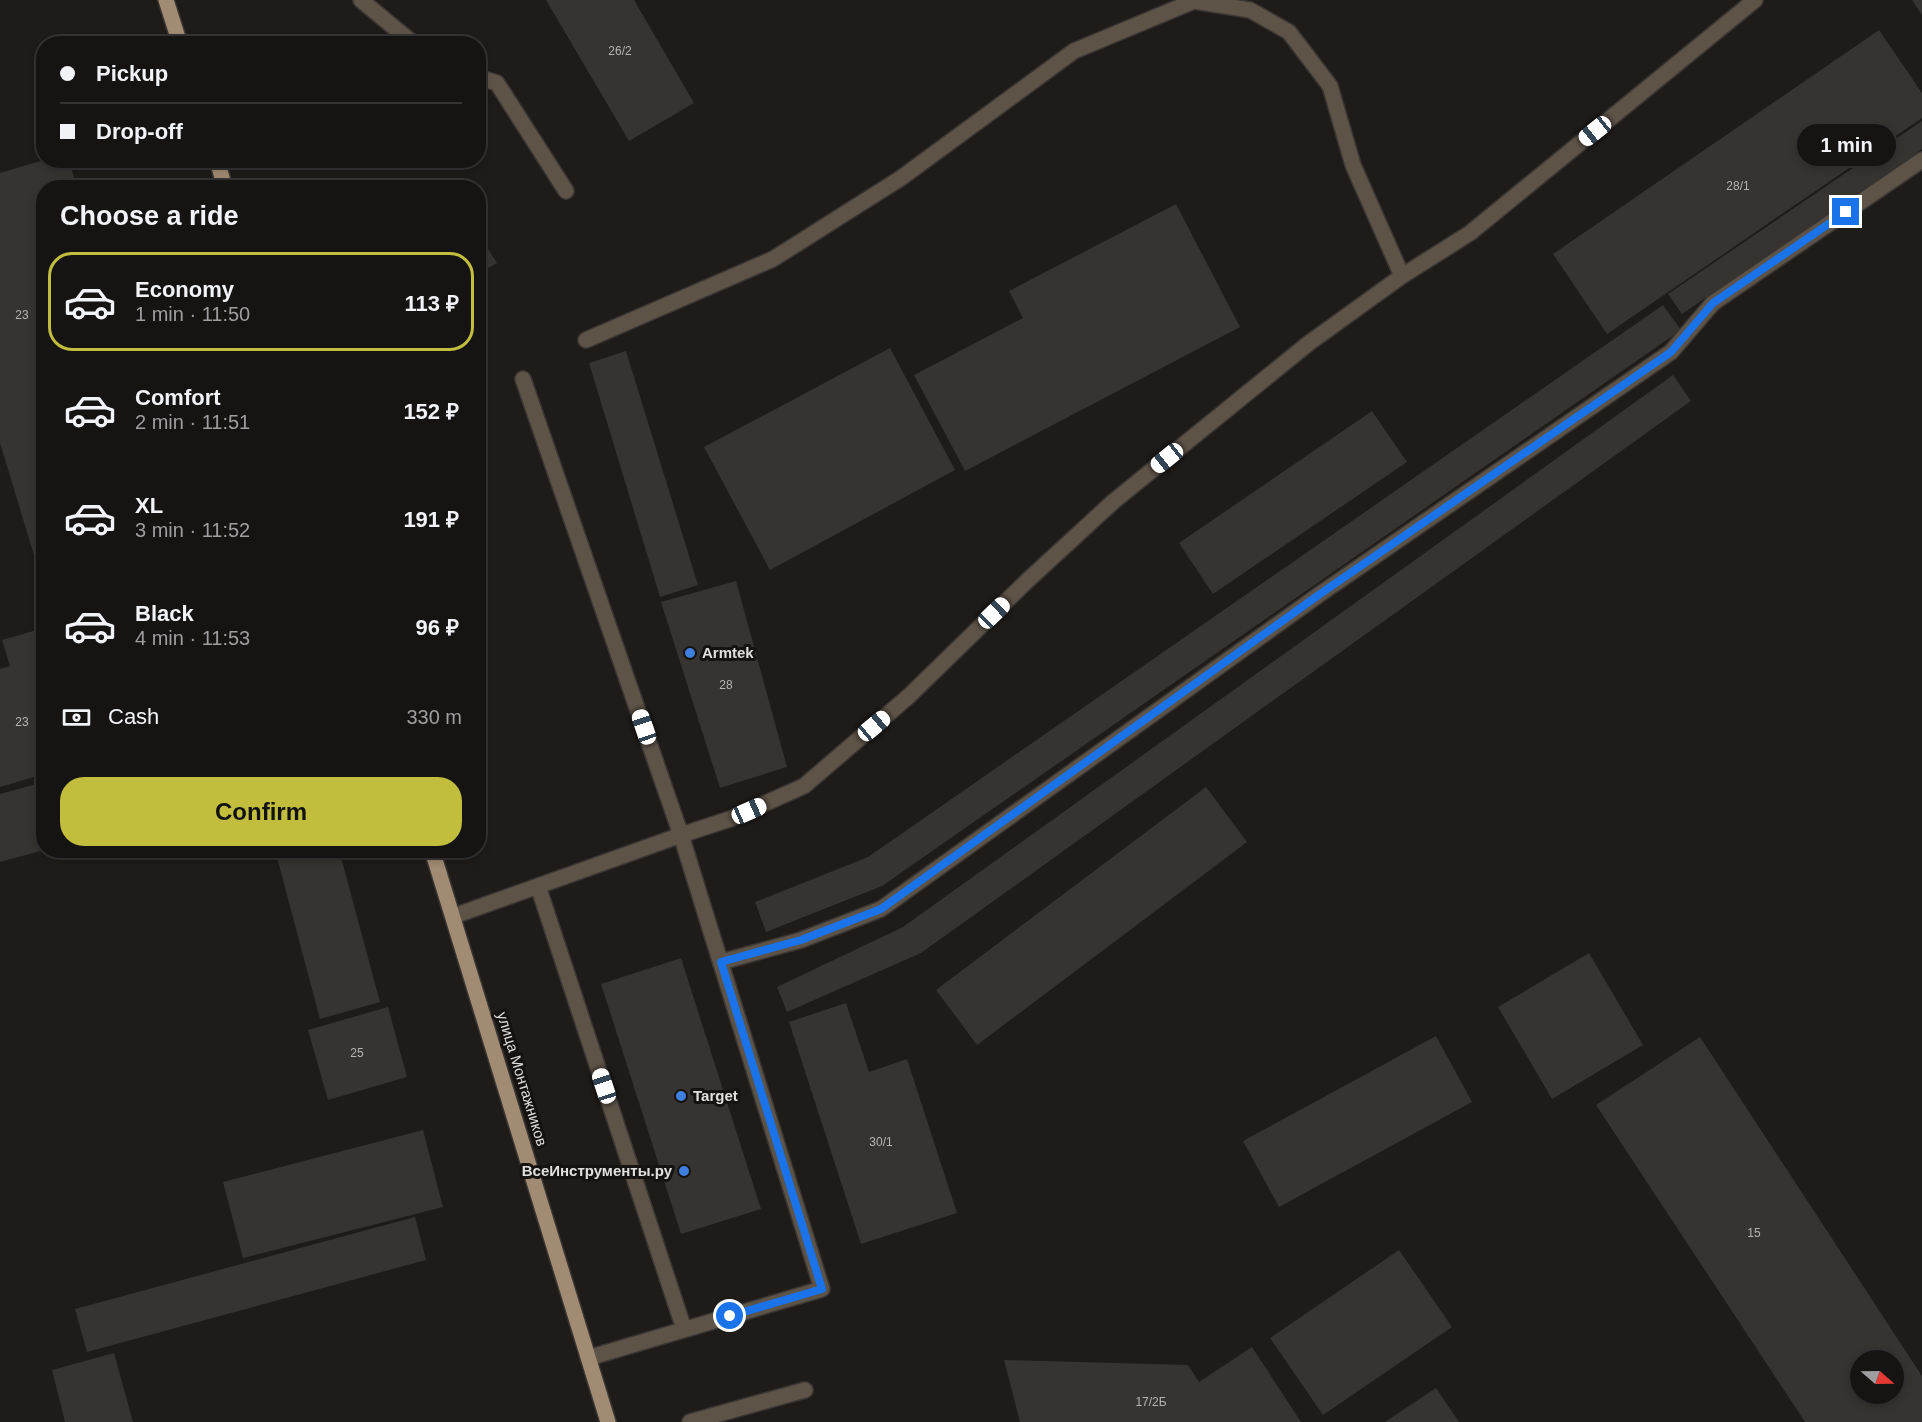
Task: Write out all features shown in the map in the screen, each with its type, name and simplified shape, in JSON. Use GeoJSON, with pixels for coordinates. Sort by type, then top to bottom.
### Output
{"type":"FeatureCollection","features":[{"type":"Feature","properties":{"kind":"main road"},"geometry":{"type":"LineString","coordinates":[[166,0],[177,36]]}},
{"type":"Feature","properties":{"kind":"main road","name":"улица Монтажников"},"geometry":{"type":"LineString","coordinates":[[435,858],[609,1422]]}},
{"type":"Feature","properties":{"kind":"lane"},"geometry":{"type":"LineString","coordinates":[[361,0],[404,36]]}},
{"type":"Feature","properties":{"kind":"lane"},"geometry":{"type":"LineString","coordinates":[[454,916],[730,819],[804,786],[909,696],[1028,580],[1114,501],[1310,343],[1402,276],[1470,233],[1755,0]]}},
{"type":"Feature","properties":{"kind":"lane"},"geometry":{"type":"LineString","coordinates":[[586,340],[772,259],[901,178],[1074,51],[1194,1],[1250,10],[1289,32],[1330,86],[1353,165],[1402,276]]}},
{"type":"Feature","properties":{"kind":"lane"},"geometry":{"type":"LineString","coordinates":[[486,80],[497,83],[566,191]]}},
{"type":"Feature","properties":{"kind":"lane"},"geometry":{"type":"LineString","coordinates":[[721,962],[801,940],[881,909],[1320,594],[1671,352],[1713,303],[1922,160]]}},
{"type":"Feature","properties":{"kind":"lane"},"geometry":{"type":"LineString","coordinates":[[524,379],[681,835],[822,1289],[588,1358]]}},
{"type":"Feature","properties":{"kind":"lane"},"geometry":{"type":"LineString","coordinates":[[538,886],[684,1329]]}},
{"type":"Feature","properties":{"kind":"lane"},"geometry":{"type":"LineString","coordinates":[[690,1422],[805,1390]]}},
{"type":"Feature","properties":{"kind":"building"},"geometry":{"type":"Polygon","coordinates":[[[546,0],[634,0],[694,103],[629,141],[546,0]]]}},
{"type":"Feature","properties":{"kind":"building"},"geometry":{"type":"Polygon","coordinates":[[[1912,0],[1922,0],[1922,15],[1912,0]]]}},
{"type":"Feature","properties":{"kind":"building"},"geometry":{"type":"Polygon","coordinates":[[[1879,30],[1922,93],[1922,118],[1607,334],[1553,254],[1879,30]]]}},
{"type":"Feature","properties":{"kind":"building"},"geometry":{"type":"Polygon","coordinates":[[[1922,121],[1922,149],[1682,314],[1668,294],[1922,121]]]}},
{"type":"Feature","properties":{"kind":"building"},"geometry":{"type":"Polygon","coordinates":[[[36,162],[36,168],[71,168],[75,180],[36,180],[36,562],[0,443],[0,173],[36,162]]]}},
{"type":"Feature","properties":{"kind":"building"},"geometry":{"type":"Polygon","coordinates":[[[1176,204],[1240,327],[965,471],[914,375],[1023,318],[1009,291],[1176,204]]]}},
{"type":"Feature","properties":{"kind":"building"},"geometry":{"type":"Polygon","coordinates":[[[486,246],[497,263],[486,269],[486,246]]]}},
{"type":"Feature","properties":{"kind":"building"},"geometry":{"type":"Polygon","coordinates":[[[1663,305],[1681,330],[882,886],[766,932],[755,902],[868,857],[1663,305]]]}},
{"type":"Feature","properties":{"kind":"building"},"geometry":{"type":"Polygon","coordinates":[[[890,348],[955,470],[770,570],[704,447],[890,348]]]}},
{"type":"Feature","properties":{"kind":"building"},"geometry":{"type":"Polygon","coordinates":[[[626,351],[698,585],[660,597],[589,363],[626,351]]]}},
{"type":"Feature","properties":{"kind":"building"},"geometry":{"type":"Polygon","coordinates":[[[1673,375],[1691,401],[921,953],[787,1012],[777,987],[903,927],[1673,375]]]}},
{"type":"Feature","properties":{"kind":"building"},"geometry":{"type":"Polygon","coordinates":[[[1372,411],[1407,462],[1213,594],[1179,543],[1372,411]]]}},
{"type":"Feature","properties":{"kind":"building"},"geometry":{"type":"Polygon","coordinates":[[[736,581],[787,767],[720,788],[661,602],[736,581]]]}},
{"type":"Feature","properties":{"kind":"building"},"geometry":{"type":"Polygon","coordinates":[[[36,630],[36,776],[0,787],[0,669],[10,666],[2,640],[36,630]]]}},
{"type":"Feature","properties":{"kind":"building"},"geometry":{"type":"Polygon","coordinates":[[[36,784],[36,852],[0,862],[0,794],[36,784]]]}},
{"type":"Feature","properties":{"kind":"building"},"geometry":{"type":"Polygon","coordinates":[[[1206,787],[1247,842],[977,1045],[936,990],[1206,787]]]}},
{"type":"Feature","properties":{"kind":"building"},"geometry":{"type":"Polygon","coordinates":[[[277,858],[341,858],[380,1002],[320,1019],[277,858]]]}},
{"type":"Feature","properties":{"kind":"building"},"geometry":{"type":"Polygon","coordinates":[[[1589,953],[1643,1045],[1552,1099],[1498,1007],[1589,953]]]}},
{"type":"Feature","properties":{"kind":"building","name":"Target"},"geometry":{"type":"Polygon","coordinates":[[[681,958],[761,1209],[681,1234],[601,984],[681,958]]]}},
{"type":"Feature","properties":{"kind":"building"},"geometry":{"type":"Polygon","coordinates":[[[846,1003],[869,1072],[907,1059],[957,1213],[861,1244],[789,1022],[846,1003]]]}},
{"type":"Feature","properties":{"kind":"building"},"geometry":{"type":"Polygon","coordinates":[[[388,1007],[407,1077],[328,1100],[308,1030],[388,1007]]]}},
{"type":"Feature","properties":{"kind":"building"},"geometry":{"type":"Polygon","coordinates":[[[1436,1036],[1472,1102],[1279,1207],[1243,1141],[1436,1036]]]}},
{"type":"Feature","properties":{"kind":"building"},"geometry":{"type":"Polygon","coordinates":[[[1700,1037],[1922,1376],[1922,1422],[1805,1422],[1596,1105],[1700,1037]]]}},
{"type":"Feature","properties":{"kind":"building"},"geometry":{"type":"Polygon","coordinates":[[[423,1130],[443,1207],[243,1258],[223,1182],[423,1130]]]}},
{"type":"Feature","properties":{"kind":"building"},"geometry":{"type":"Polygon","coordinates":[[[415,1217],[426,1260],[87,1352],[75,1309],[415,1217]]]}},
{"type":"Feature","properties":{"kind":"building"},"geometry":{"type":"Polygon","coordinates":[[[1399,1250],[1452,1327],[1323,1415],[1270,1338],[1399,1250]]]}},
{"type":"Feature","properties":{"kind":"building"},"geometry":{"type":"Polygon","coordinates":[[[1252,1347],[1301,1422],[1020,1422],[1004,1360],[1188,1365],[1199,1382],[1252,1347]]]}},
{"type":"Feature","properties":{"kind":"building"},"geometry":{"type":"Polygon","coordinates":[[[114,1353],[133,1422],[65,1422],[52,1370],[114,1353]]]}},
{"type":"Feature","properties":{"kind":"building"},"geometry":{"type":"Polygon","coordinates":[[[1436,1388],[1459,1422],[1385,1422],[1436,1388]]]}},
{"type":"Feature","properties":{"kind":"place","name":"Armtek"},"geometry":{"type":"Point","coordinates":[690,653]}},
{"type":"Feature","properties":{"kind":"place","name":"Target"},"geometry":{"type":"Point","coordinates":[681,1096]}},
{"type":"Feature","properties":{"kind":"place","name":"ВсеИнструменты.ру"},"geometry":{"type":"Point","coordinates":[684,1171]}},
{"type":"Feature","properties":{"kind":"route"},"geometry":{"type":"LineString","coordinates":[[730,1316],[822,1289],[721,962],[801,940],[881,909],[1320,594],[1671,352],[1713,303],[1846,212]]}}]}
